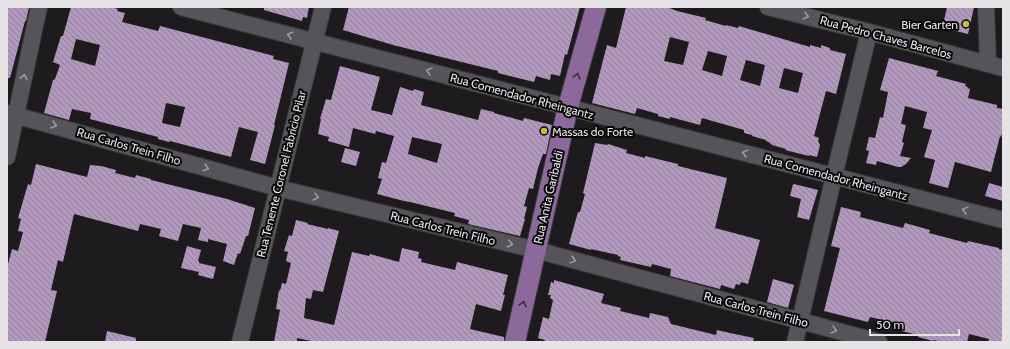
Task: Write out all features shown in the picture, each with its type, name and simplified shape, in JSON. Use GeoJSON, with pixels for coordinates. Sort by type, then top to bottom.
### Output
{"type":"FeatureCollection","features":[{"type":"Feature","properties":{"kind":"main road","name":"Rua Anita Garibaldi"},"geometry":{"type":"LineString","coordinates":[[515,342],[568,108],[596,7]]}},
{"type":"Feature","properties":{"kind":"street"},"geometry":{"type":"LineString","coordinates":[[7,156],[12,114],[39,7]]}},
{"type":"Feature","properties":{"kind":"street","name":"Rua Comendador Rheingantz"},"geometry":{"type":"LineString","coordinates":[[181,7],[1003,220]]}},
{"type":"Feature","properties":{"kind":"street","name":"Rua Tenente Coronel Fabricio Pilar"},"geometry":{"type":"LineString","coordinates":[[240,342],[323,7]]}},
{"type":"Feature","properties":{"kind":"street","name":"Rua Pedro Chaves Barcelos"},"geometry":{"type":"LineString","coordinates":[[768,7],[996,66]]}},
{"type":"Feature","properties":{"kind":"street"},"geometry":{"type":"LineString","coordinates":[[986,7],[996,66]]}},
{"type":"Feature","properties":{"kind":"street"},"geometry":{"type":"LineString","coordinates":[[795,342],[869,32]]}},
{"type":"Feature","properties":{"kind":"street","name":"Rua Carlos Trein Filho"},"geometry":{"type":"LineString","coordinates":[[12,114],[278,188],[536,250],[879,342]]}},
{"type":"Feature","properties":{"kind":"building"},"geometry":{"type":"Polygon","coordinates":[[[7,7],[29,7],[10,78],[7,78],[7,7]]]}},
{"type":"Feature","properties":{"kind":"building"},"geometry":{"type":"Polygon","coordinates":[[[71,7],[110,7],[125,13],[122,22],[158,31],[160,26],[274,56],[273,59],[289,63],[265,164],[250,160],[258,132],[239,127],[231,157],[170,141],[169,142],[158,139],[158,137],[90,119],[91,113],[72,109],[69,120],[44,113],[53,80],[55,79],[60,65],[53,62],[61,36],[63,36],[71,7]],[[76,39],[71,59],[95,66],[100,45],[76,39]],[[166,103],[162,123],[180,127],[185,107],[166,103]]]}},
{"type":"Feature","properties":{"kind":"building"},"geometry":{"type":"Polygon","coordinates":[[[264,7],[309,7],[307,18],[303,17],[302,21],[264,10],[264,7]]]}},
{"type":"Feature","properties":{"kind":"building"},"geometry":{"type":"Polygon","coordinates":[[[349,7],[580,7],[567,55],[565,54],[560,76],[551,74],[550,80],[536,76],[534,82],[498,73],[498,71],[393,45],[343,30],[349,7]]]}},
{"type":"Feature","properties":{"kind":"building"},"geometry":{"type":"Polygon","coordinates":[[[626,7],[667,7],[706,18],[705,20],[726,26],[738,28],[739,26],[810,47],[810,45],[821,48],[821,45],[830,48],[830,50],[846,54],[836,94],[826,91],[814,136],[819,138],[818,141],[820,145],[817,157],[785,150],[786,149],[772,145],[766,140],[744,133],[744,130],[702,118],[700,125],[670,117],[670,119],[658,116],[658,114],[637,108],[635,114],[592,103],[607,45],[616,48],[626,7]],[[670,37],[664,61],[683,65],[689,42],[670,37]],[[708,51],[702,70],[722,76],[727,56],[708,51]],[[746,60],[740,80],[760,86],[765,65],[746,60]],[[784,68],[779,88],[798,93],[803,73],[784,68]]]}},
{"type":"Feature","properties":{"kind":"building"},"geometry":{"type":"Polygon","coordinates":[[[947,7],[974,7],[968,34],[948,29],[949,26],[943,25],[947,7]]]}},
{"type":"Feature","properties":{"kind":"building"},"geometry":{"type":"Polygon","coordinates":[[[889,58],[938,71],[936,76],[966,84],[965,86],[970,89],[968,98],[997,105],[997,108],[1003,109],[1003,129],[991,172],[955,162],[948,188],[929,183],[935,160],[924,157],[932,130],[923,128],[927,112],[905,106],[901,124],[906,125],[902,142],[904,143],[900,156],[911,158],[901,167],[877,161],[876,165],[866,163],[869,151],[866,150],[869,137],[875,138],[880,117],[883,118],[888,92],[880,90],[889,58]]]}},
{"type":"Feature","properties":{"kind":"building"},"geometry":{"type":"Polygon","coordinates":[[[340,66],[380,77],[371,110],[392,115],[400,87],[413,91],[414,89],[424,92],[421,105],[478,120],[481,109],[523,121],[524,118],[552,125],[546,154],[543,154],[533,189],[529,188],[524,206],[527,207],[525,219],[520,236],[468,224],[469,220],[454,216],[455,213],[377,194],[382,179],[378,178],[382,162],[386,163],[394,136],[376,131],[375,134],[353,128],[349,147],[328,141],[329,137],[318,134],[320,119],[326,99],[331,100],[340,66]],[[412,137],[408,154],[437,163],[442,144],[412,137]]]}},
{"type":"Feature","properties":{"kind":"building"},"geometry":{"type":"Polygon","coordinates":[[[595,143],[608,144],[627,150],[626,153],[678,164],[678,166],[727,178],[715,228],[760,240],[748,284],[741,282],[740,285],[736,284],[734,289],[721,285],[720,289],[670,276],[671,269],[652,264],[651,267],[620,260],[621,257],[618,255],[569,244],[585,194],[583,193],[595,143]]]}},
{"type":"Feature","properties":{"kind":"building"},"geometry":{"type":"Polygon","coordinates":[[[345,148],[360,152],[356,166],[341,162],[345,148]]]}},
{"type":"Feature","properties":{"kind":"building"},"geometry":{"type":"Polygon","coordinates":[[[36,164],[87,177],[90,165],[101,166],[116,170],[115,173],[135,178],[136,175],[255,208],[248,236],[246,236],[240,254],[238,253],[234,265],[223,261],[227,244],[208,239],[208,242],[198,240],[201,228],[183,224],[178,241],[159,236],[161,229],[140,224],[138,231],[74,214],[63,262],[58,260],[51,290],[57,291],[45,342],[7,342],[7,268],[12,249],[18,251],[23,232],[18,231],[21,219],[18,218],[28,184],[31,185],[36,164]]]}},
{"type":"Feature","properties":{"kind":"building"},"geometry":{"type":"Polygon","coordinates":[[[989,183],[1003,187],[1003,201],[985,196],[989,183]]]}},
{"type":"Feature","properties":{"kind":"building"},"geometry":{"type":"Polygon","coordinates":[[[793,184],[818,190],[809,220],[797,217],[801,199],[790,196],[793,184]]]}},
{"type":"Feature","properties":{"kind":"building"},"geometry":{"type":"Polygon","coordinates":[[[841,207],[861,212],[860,217],[903,228],[905,223],[930,230],[929,233],[967,243],[968,241],[1003,250],[1003,342],[988,342],[989,339],[969,334],[967,342],[933,341],[902,331],[904,325],[870,317],[868,322],[824,311],[840,248],[831,246],[841,207]]]}},
{"type":"Feature","properties":{"kind":"building"},"geometry":{"type":"Polygon","coordinates":[[[296,220],[339,231],[323,292],[313,290],[311,299],[306,298],[304,318],[334,325],[352,252],[369,256],[370,254],[399,262],[402,248],[419,252],[418,258],[422,259],[421,262],[455,270],[457,262],[508,275],[501,311],[476,304],[470,329],[504,337],[504,342],[316,342],[297,338],[297,342],[274,342],[280,310],[276,309],[279,290],[280,291],[282,283],[286,284],[291,263],[286,261],[288,252],[284,251],[289,235],[292,236],[296,220]]]}},
{"type":"Feature","properties":{"kind":"building"},"geometry":{"type":"Polygon","coordinates":[[[187,246],[201,250],[198,261],[199,263],[216,267],[213,279],[198,275],[199,272],[181,268],[187,246]]]}},
{"type":"Feature","properties":{"kind":"building"},"geometry":{"type":"Polygon","coordinates":[[[773,279],[794,285],[788,308],[767,302],[773,279]]]}},
{"type":"Feature","properties":{"kind":"building"},"geometry":{"type":"Polygon","coordinates":[[[554,280],[604,294],[601,303],[621,308],[620,311],[649,318],[650,313],[668,317],[671,324],[716,335],[717,330],[754,338],[753,342],[544,342],[545,340],[538,338],[543,317],[549,319],[553,300],[550,298],[551,295],[548,295],[551,282],[554,283],[554,280]]]}},
{"type":"Feature","properties":{"kind":"building"},"geometry":{"type":"Polygon","coordinates":[[[107,331],[136,338],[136,342],[105,342],[107,331]]]}},
{"type":"Feature","properties":{"kind":"place","name":"Bier Garten"},"geometry":{"type":"Point","coordinates":[966,24]}},
{"type":"Feature","properties":{"kind":"place","name":"Massas do Forte"},"geometry":{"type":"Point","coordinates":[544,131]}}]}
